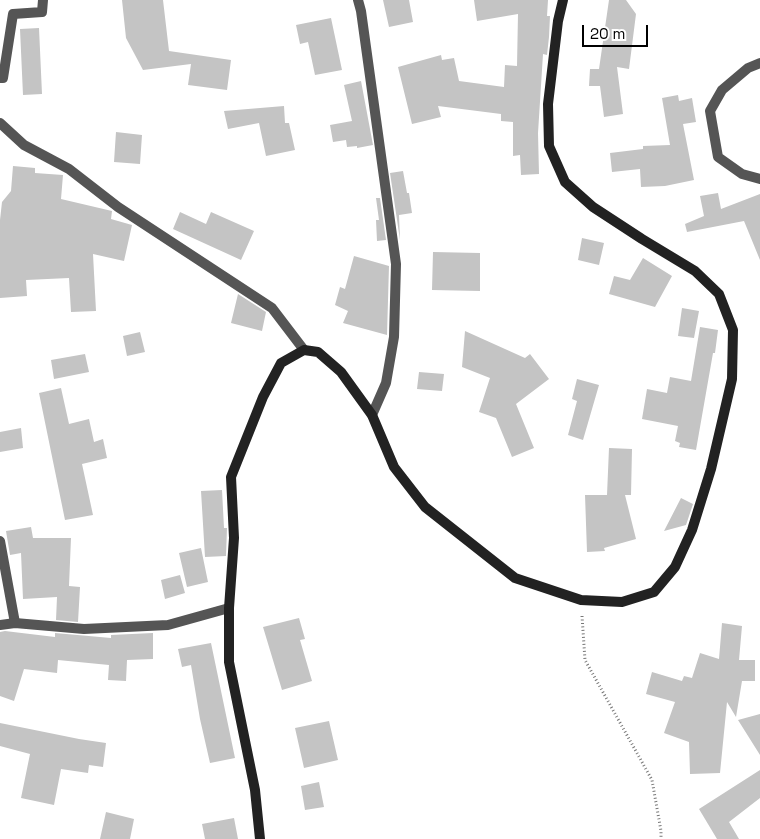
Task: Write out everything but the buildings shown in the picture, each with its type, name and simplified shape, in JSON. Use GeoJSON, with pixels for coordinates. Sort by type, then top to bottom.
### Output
{"type":"FeatureCollection","features":[{"type":"Feature","properties":{"kind":"main road"},"geometry":{"type":"LineString","coordinates":[[260,839],[255,790],[230,662],[229,608],[234,538],[231,476],[263,397],[281,363],[304,350],[318,352],[341,372],[372,415],[394,467],[425,507],[515,578],[581,600],[622,602],[654,592],[675,567],[692,530],[713,460],[732,379],[733,330],[719,294],[695,272],[593,207],[565,182],[549,146],[548,104],[558,21],[563,0]]}},
{"type":"Feature","properties":{"kind":"street"},"geometry":{"type":"LineString","coordinates":[[0,78],[3,78],[13,14],[42,12],[43,0]]}},
{"type":"Feature","properties":{"kind":"street"},"geometry":{"type":"LineString","coordinates":[[358,0],[396,264],[394,337],[386,383],[372,415]]}},
{"type":"Feature","properties":{"kind":"street"},"geometry":{"type":"LineString","coordinates":[[760,63],[748,68],[722,90],[710,110],[718,157],[742,174],[760,179]]}},
{"type":"Feature","properties":{"kind":"street"},"geometry":{"type":"LineString","coordinates":[[0,123],[24,145],[69,169],[118,207],[272,308],[304,350]]}},
{"type":"Feature","properties":{"kind":"street"},"geometry":{"type":"LineString","coordinates":[[0,541],[15,623]]}},
{"type":"Feature","properties":{"kind":"street"},"geometry":{"type":"LineString","coordinates":[[0,625],[15,623],[84,629],[168,625],[229,608]]}},
{"type":"Feature","properties":{"kind":"path"},"geometry":{"type":"LineString","coordinates":[[581,600],[585,660],[652,780],[661,839]]}}]}
